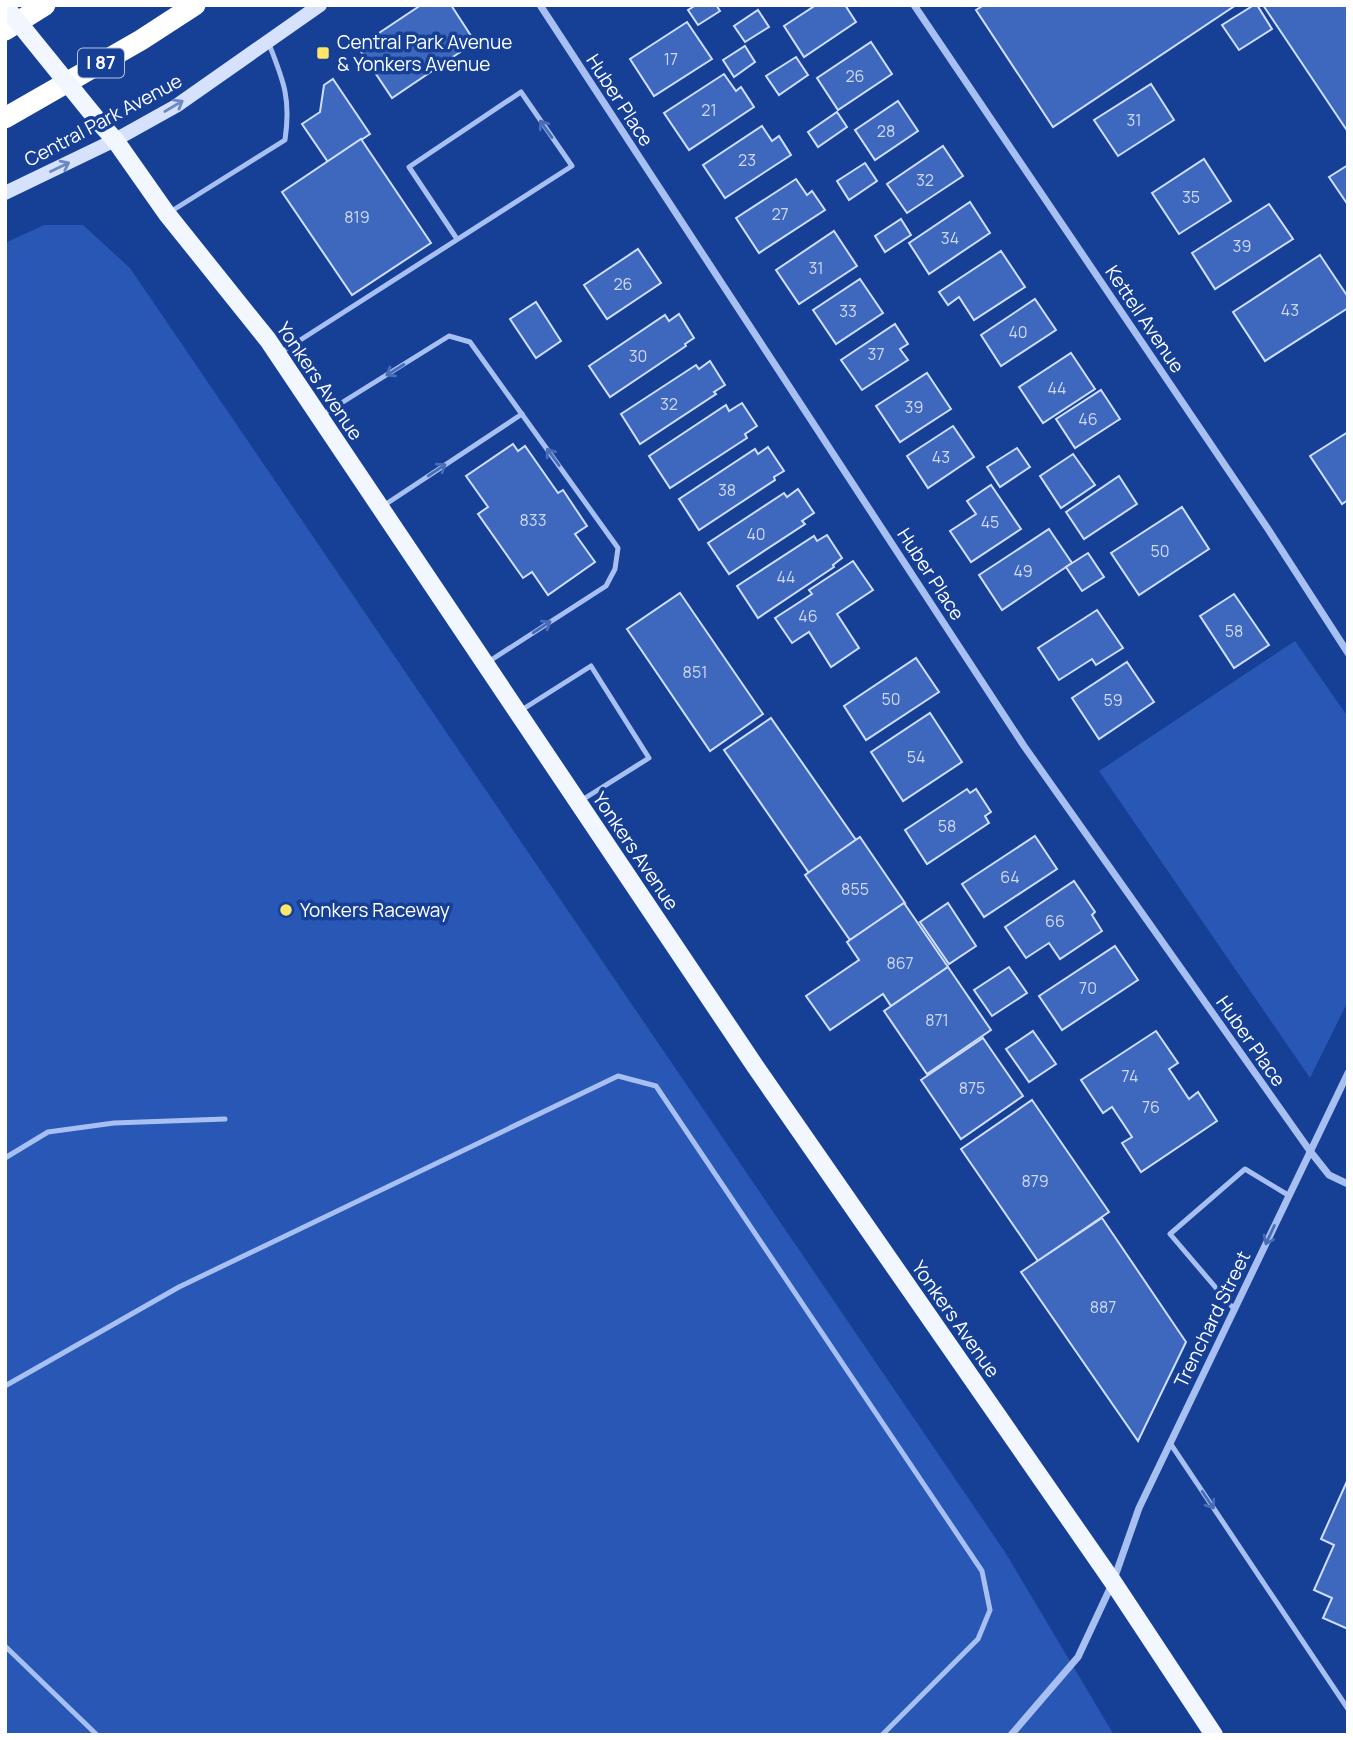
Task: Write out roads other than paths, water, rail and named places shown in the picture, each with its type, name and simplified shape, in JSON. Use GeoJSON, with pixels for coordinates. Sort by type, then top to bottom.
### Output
{"type":"FeatureCollection","features":[{"type":"Feature","properties":{"kind":"highway"},"geometry":{"type":"LineString","coordinates":[[5,30],[46,5]]}},
{"type":"Feature","properties":{"kind":"highway","name":"I 87"},"geometry":{"type":"LineString","coordinates":[[5,118],[141,40],[195,5]]}},
{"type":"Feature","properties":{"kind":"main road","name":"Central Park Avenue"},"geometry":{"type":"LineString","coordinates":[[5,193],[115,140],[176,106],[320,5]]}},
{"type":"Feature","properties":{"kind":"main road","name":"Yonkers Avenue"},"geometry":{"type":"LineString","coordinates":[[5,6],[115,140],[167,214],[278,354],[755,1066],[1113,1582],[1214,1735]]}},
{"type":"Feature","properties":{"kind":"street","name":"Huber Place"},"geometry":{"type":"LineString","coordinates":[[540,5],[1024,746],[1310,1151],[1329,1175],[1348,1184]]}},
{"type":"Feature","properties":{"kind":"street","name":"Kettell Avenue"},"geometry":{"type":"LineString","coordinates":[[914,5],[1268,529],[1348,653]]}},
{"type":"Feature","properties":{"kind":"street","name":"Trenchard Street"},"geometry":{"type":"LineString","coordinates":[[1011,1735],[1079,1657],[1113,1582],[1139,1508],[1348,1073]]}},
{"type":"Feature","properties":{"kind":"lane"},"geometry":{"type":"LineString","coordinates":[[167,214],[285,140],[289,112],[283,79],[268,41]]}},
{"type":"Feature","properties":{"kind":"lane"},"geometry":{"type":"LineString","coordinates":[[278,354],[572,166],[521,92],[409,166],[457,239]]}},
{"type":"Feature","properties":{"kind":"lane"},"geometry":{"type":"LineString","coordinates":[[320,417],[449,336],[470,342],[618,548],[615,569],[606,586],[485,664]]}},
{"type":"Feature","properties":{"kind":"lane"},"geometry":{"type":"LineString","coordinates":[[380,508],[522,414]]}},
{"type":"Feature","properties":{"kind":"lane"},"geometry":{"type":"LineString","coordinates":[[518,713],[591,666],[649,758],[578,802]]}},
{"type":"Feature","properties":{"kind":"lane"},"geometry":{"type":"LineString","coordinates":[[5,1386],[179,1287],[618,1076],[656,1086],[982,1571],[990,1610],[978,1639],[883,1735]]}},
{"type":"Feature","properties":{"kind":"lane"},"geometry":{"type":"LineString","coordinates":[[5,1158],[48,1132],[114,1123],[225,1119]]}},
{"type":"Feature","properties":{"kind":"lane"},"geometry":{"type":"LineString","coordinates":[[1234,1309],[1170,1234],[1245,1169],[1288,1195]]}},
{"type":"Feature","properties":{"kind":"lane"},"geometry":{"type":"LineString","coordinates":[[1170,1443],[1348,1709]]}},
{"type":"Feature","properties":{"kind":"lane"},"geometry":{"type":"LineString","coordinates":[[5,1646],[97,1735]]}},
{"type":"Feature","properties":{"kind":"place","name":"Central Park Avenue & Yonkers Avenue"},"geometry":{"type":"Point","coordinates":[323,53]}},
{"type":"Feature","properties":{"kind":"place","name":"Yonkers Raceway"},"geometry":{"type":"Point","coordinates":[286,910]}}]}
